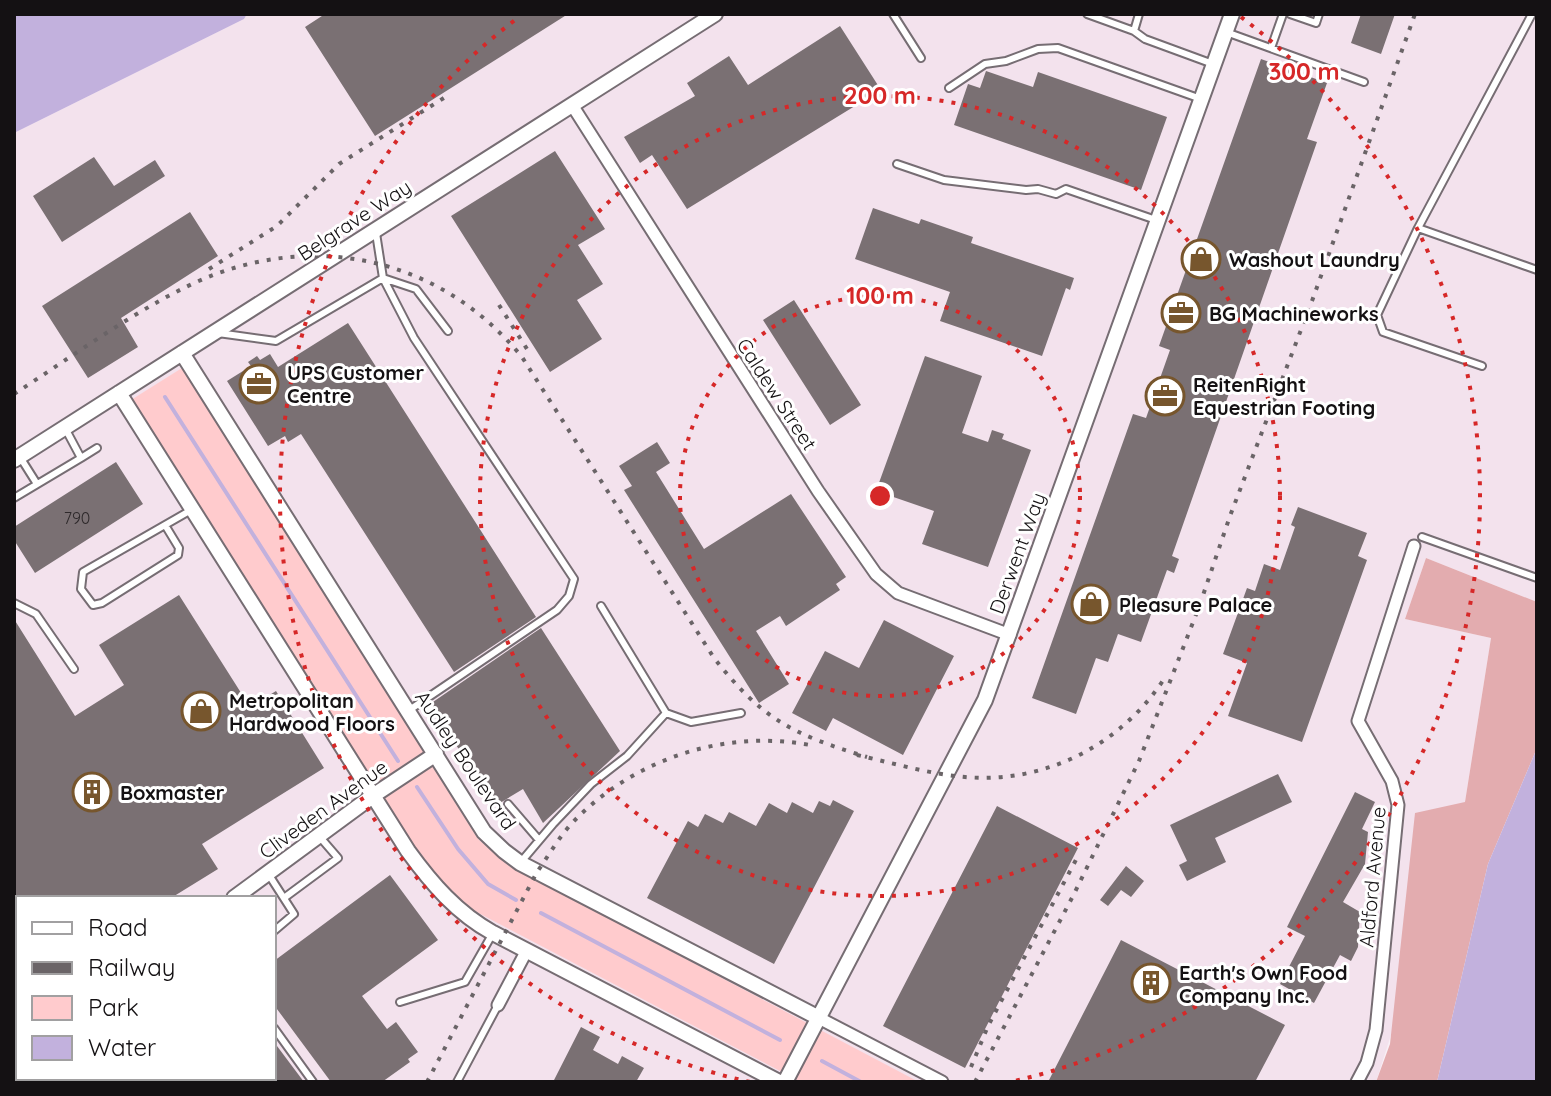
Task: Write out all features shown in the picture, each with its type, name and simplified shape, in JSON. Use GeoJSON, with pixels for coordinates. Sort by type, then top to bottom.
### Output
{"type":"FeatureCollection","features":[{"type":"Feature","properties":{"kind":"street","name":"Belgrave Way"},"geometry":{"type":"LineString","coordinates":[[17,458],[715,14]]}},
{"type":"Feature","properties":{"kind":"street","name":"Derwent Way"},"geometry":{"type":"LineString","coordinates":[[782,1082],[819,1018],[985,700],[1232,14]]}},
{"type":"Feature","properties":{"kind":"street","name":"Caldew Street"},"geometry":{"type":"LineString","coordinates":[[572,105],[818,491],[876,574],[898,593],[1010,635]]}},
{"type":"Feature","properties":{"kind":"street","name":"Audley Boulevard"},"geometry":{"type":"LineString","coordinates":[[182,353],[484,832],[520,863],[942,1082]]}},
{"type":"Feature","properties":{"kind":"street"},"geometry":{"type":"LineString","coordinates":[[119,393],[429,879],[464,914],[493,933],[782,1082]]}},
{"type":"Feature","properties":{"kind":"street","name":"Aldford Avenue"},"geometry":{"type":"LineString","coordinates":[[1357,1082],[1367,1063],[1376,1030],[1398,805],[1392,781],[1358,721],[1418,542]]}},
{"type":"Feature","properties":{"kind":"street","name":"Cliveden Avenue"},"geometry":{"type":"LineString","coordinates":[[237,896],[374,795],[436,754]]}},
{"type":"Feature","properties":{"kind":"street"},"geometry":{"type":"LineString","coordinates":[[498,1005],[527,950]]}},
{"type":"Feature","properties":{"kind":"lane"},"geometry":{"type":"LineString","coordinates":[[893,14],[921,58]]}},
{"type":"Feature","properties":{"kind":"lane"},"geometry":{"type":"LineString","coordinates":[[1087,14],[1213,64]]}},
{"type":"Feature","properties":{"kind":"lane"},"geometry":{"type":"LineString","coordinates":[[1134,31],[1139,14]]}},
{"type":"Feature","properties":{"kind":"lane"},"geometry":{"type":"LineString","coordinates":[[1271,48],[1283,14]]}},
{"type":"Feature","properties":{"kind":"lane"},"geometry":{"type":"LineString","coordinates":[[1290,14],[1316,23],[1319,14]]}},
{"type":"Feature","properties":{"kind":"lane"},"geometry":{"type":"LineString","coordinates":[[1482,366],[1383,332],[1377,315],[1418,228],[1532,14]]}},
{"type":"Feature","properties":{"kind":"lane"},"geometry":{"type":"LineString","coordinates":[[1226,32],[1364,82]]}},
{"type":"Feature","properties":{"kind":"lane"},"geometry":{"type":"LineString","coordinates":[[949,88],[985,64],[1006,61],[1038,49],[1058,48],[1201,99]]}},
{"type":"Feature","properties":{"kind":"lane"},"geometry":{"type":"LineString","coordinates":[[897,164],[944,180],[1038,189],[1056,194],[1066,189],[1156,220]]}},
{"type":"Feature","properties":{"kind":"lane"},"geometry":{"type":"LineString","coordinates":[[1418,228],[1537,270]]}},
{"type":"Feature","properties":{"kind":"lane"},"geometry":{"type":"LineString","coordinates":[[376,230],[383,278],[414,338],[574,579],[569,596],[557,610],[408,711]]}},
{"type":"Feature","properties":{"kind":"lane"},"geometry":{"type":"LineString","coordinates":[[214,333],[276,341],[383,278],[416,289],[448,331]]}},
{"type":"Feature","properties":{"kind":"lane"},"geometry":{"type":"LineString","coordinates":[[65,428],[81,458]]}},
{"type":"Feature","properties":{"kind":"lane"},"geometry":{"type":"LineString","coordinates":[[14,498],[97,448]]}},
{"type":"Feature","properties":{"kind":"lane"},"geometry":{"type":"LineString","coordinates":[[17,458],[37,484]]}},
{"type":"Feature","properties":{"kind":"lane"},"geometry":{"type":"LineString","coordinates":[[165,525],[179,548],[178,555],[102,603],[93,605],[88,601],[81,589],[83,572],[165,525],[193,509]]}},
{"type":"Feature","properties":{"kind":"lane"},"geometry":{"type":"LineString","coordinates":[[1418,542],[1537,578]]}},
{"type":"Feature","properties":{"kind":"lane"},"geometry":{"type":"LineString","coordinates":[[14,603],[36,614],[74,669]]}},
{"type":"Feature","properties":{"kind":"lane"},"geometry":{"type":"LineString","coordinates":[[601,606],[666,713],[691,722],[741,713]]}},
{"type":"Feature","properties":{"kind":"lane"},"geometry":{"type":"LineString","coordinates":[[520,863],[591,784],[627,756],[666,713]]}},
{"type":"Feature","properties":{"kind":"lane"},"geometry":{"type":"LineString","coordinates":[[508,804],[539,840]]}},
{"type":"Feature","properties":{"kind":"lane"},"geometry":{"type":"LineString","coordinates":[[284,898],[338,858],[319,836]]}},
{"type":"Feature","properties":{"kind":"lane"},"geometry":{"type":"LineString","coordinates":[[268,873],[294,914],[276,929]]}},
{"type":"Feature","properties":{"kind":"lane"},"geometry":{"type":"LineString","coordinates":[[400,1002],[465,982],[493,933]]}},
{"type":"Feature","properties":{"kind":"lane"},"geometry":{"type":"LineString","coordinates":[[457,1082],[498,1005]]}},
{"type":"Feature","properties":{"kind":"lane"},"geometry":{"type":"LineString","coordinates":[[276,1031],[313,1082]]}},
{"type":"Feature","properties":{"kind":"shaded area"},"geometry":{"type":"Polygon","coordinates":[[[247,14],[1537,14],[1537,602],[1426,558],[1405,619],[1491,638],[1465,802],[1376,1082],[14,1082],[14,133],[244,19],[247,14]]]}},
{"type":"Feature","properties":{"kind":"shaded area"},"geometry":{"type":"Polygon","coordinates":[[[1426,558],[1537,602],[1537,748],[1488,864],[1437,1082],[1376,1082],[1390,1044],[1415,813],[1465,802],[1491,638],[1405,619],[1426,558]]]}},
{"type":"Feature","properties":{"kind":"green space"},"geometry":{"type":"Polygon","coordinates":[[[182,368],[478,839],[509,866],[919,1082],[801,1082],[471,909],[440,879],[410,840],[131,400],[182,368]]]}},
{"type":"Feature","properties":{"kind":"water"},"geometry":{"type":"Polygon","coordinates":[[[14,14],[247,14],[244,19],[14,133],[14,14]]]}},
{"type":"Feature","properties":{"kind":"water"},"geometry":{"type":"Polygon","coordinates":[[[1537,748],[1537,1082],[1437,1082],[1488,864],[1537,748]]]}},
{"type":"Feature","properties":{"kind":"building"},"geometry":{"type":"Polygon","coordinates":[[[325,14],[568,14],[375,136],[305,27],[325,14]]]}},
{"type":"Feature","properties":{"kind":"building"},"geometry":{"type":"Polygon","coordinates":[[[1361,14],[1395,14],[1381,54],[1351,43],[1361,14]]]}},
{"type":"Feature","properties":{"kind":"building"},"geometry":{"type":"Polygon","coordinates":[[[840,26],[881,90],[687,209],[652,155],[640,163],[624,137],[695,96],[687,83],[729,56],[748,85],[840,26]]]}},
{"type":"Feature","properties":{"kind":"building"},"geometry":{"type":"Polygon","coordinates":[[[1261,59],[1327,83],[1307,139],[1317,142],[1172,556],[1179,559],[1174,573],[1167,570],[1141,642],[1118,634],[1108,662],[1096,658],[1076,714],[1032,698],[1133,414],[1146,418],[1170,350],[1159,346],[1261,59]]]}},
{"type":"Feature","properties":{"kind":"building"},"geometry":{"type":"Polygon","coordinates":[[[986,71],[1033,87],[1038,72],[1167,117],[1141,190],[954,125],[968,84],[980,88],[986,71]]]}},
{"type":"Feature","properties":{"kind":"building"},"geometry":{"type":"Polygon","coordinates":[[[555,151],[605,229],[578,245],[603,284],[577,300],[602,339],[550,372],[451,216],[555,151]]]}},
{"type":"Feature","properties":{"kind":"building"},"geometry":{"type":"Polygon","coordinates":[[[94,157],[114,186],[155,160],[165,176],[62,242],[33,196],[94,157]]]}},
{"type":"Feature","properties":{"kind":"building"},"geometry":{"type":"Polygon","coordinates":[[[873,208],[919,224],[921,219],[973,237],[971,243],[1074,278],[1070,290],[1066,288],[1042,356],[940,321],[950,292],[855,259],[873,208]]]}},
{"type":"Feature","properties":{"kind":"building"},"geometry":{"type":"Polygon","coordinates":[[[190,212],[218,256],[121,318],[138,347],[88,378],[42,306],[190,212]]]}},
{"type":"Feature","properties":{"kind":"building"},"geometry":{"type":"Polygon","coordinates":[[[794,300],[861,405],[830,425],[763,320],[794,300]]]}},
{"type":"Feature","properties":{"kind":"building"},"geometry":{"type":"Polygon","coordinates":[[[348,323],[536,617],[454,672],[301,434],[288,442],[285,436],[268,446],[227,381],[251,366],[248,362],[257,356],[260,360],[270,354],[278,367],[348,323]]]}},
{"type":"Feature","properties":{"kind":"building"},"geometry":{"type":"Polygon","coordinates":[[[925,356],[982,376],[962,433],[988,442],[992,430],[1004,434],[1002,439],[1031,450],[988,567],[922,544],[934,511],[876,491],[925,356]]]}},
{"type":"Feature","properties":{"kind":"building"},"geometry":{"type":"Polygon","coordinates":[[[657,442],[670,463],[656,472],[704,549],[791,494],[846,577],[836,584],[840,590],[786,626],[780,616],[756,631],[789,684],[759,703],[624,490],[632,486],[619,466],[657,442]]]}},
{"type":"Feature","properties":{"kind":"building"},"geometry":{"type":"Polygon","coordinates":[[[116,462],[143,504],[35,573],[14,540],[14,527],[116,462]]]}},
{"type":"Feature","properties":{"kind":"building"},"geometry":{"type":"Polygon","coordinates":[[[1298,507],[1367,533],[1358,556],[1367,560],[1302,742],[1228,716],[1247,663],[1223,654],[1247,588],[1255,591],[1264,564],[1280,570],[1295,527],[1291,525],[1298,507]]]}},
{"type":"Feature","properties":{"kind":"building"},"geometry":{"type":"Polygon","coordinates":[[[179,595],[250,707],[276,691],[324,768],[202,844],[218,869],[174,896],[14,898],[14,619],[75,716],[124,685],[99,645],[179,595]]]}},
{"type":"Feature","properties":{"kind":"building"},"geometry":{"type":"Polygon","coordinates":[[[884,620],[954,656],[903,755],[833,718],[826,731],[792,713],[825,651],[859,668],[884,620]]]}},
{"type":"Feature","properties":{"kind":"building"},"geometry":{"type":"Polygon","coordinates":[[[541,628],[620,751],[543,823],[523,789],[495,806],[430,704],[541,628]]]}},
{"type":"Feature","properties":{"kind":"building"},"geometry":{"type":"Polygon","coordinates":[[[1278,774],[1292,802],[1215,838],[1226,862],[1187,881],[1179,865],[1187,861],[1170,825],[1278,774]]]}},
{"type":"Feature","properties":{"kind":"building"},"geometry":{"type":"Polygon","coordinates":[[[1355,792],[1375,802],[1362,829],[1368,832],[1365,864],[1343,902],[1360,912],[1358,947],[1351,961],[1340,955],[1314,1003],[1280,984],[1305,936],[1287,927],[1355,792]]]}},
{"type":"Feature","properties":{"kind":"building"},"geometry":{"type":"Polygon","coordinates":[[[833,800],[854,811],[774,964],[647,898],[688,821],[698,827],[705,814],[723,823],[729,812],[756,826],[769,803],[787,813],[792,802],[813,813],[819,801],[830,806],[833,800]]]}},
{"type":"Feature","properties":{"kind":"building"},"geometry":{"type":"Polygon","coordinates":[[[997,806],[1078,848],[965,1068],[883,1026],[997,806]]]}},
{"type":"Feature","properties":{"kind":"building"},"geometry":{"type":"Polygon","coordinates":[[[1126,866],[1144,881],[1131,897],[1121,890],[1108,906],[1100,900],[1126,866]]]}},
{"type":"Feature","properties":{"kind":"building"},"geometry":{"type":"Polygon","coordinates":[[[390,875],[438,940],[362,996],[387,1029],[396,1022],[418,1052],[408,1059],[410,1062],[382,1082],[331,1082],[276,1008],[276,960],[390,875]]]}},
{"type":"Feature","properties":{"kind":"building","name":"Earth's Own Food Company Inc."},"geometry":{"type":"Polygon","coordinates":[[[1121,940],[1285,1025],[1255,1082],[1048,1082],[1121,940]]]}},
{"type":"Feature","properties":{"kind":"building"},"geometry":{"type":"Polygon","coordinates":[[[581,1027],[600,1037],[593,1050],[618,1064],[622,1056],[644,1068],[636,1082],[553,1082],[581,1027]]]}},
{"type":"Feature","properties":{"kind":"building"},"geometry":{"type":"Polygon","coordinates":[[[276,1045],[304,1082],[274,1082],[276,1080],[276,1045]]]}},
{"type":"Feature","properties":{"kind":"waterway"},"geometry":{"type":"LineString","coordinates":[[165,397],[398,761]]}},
{"type":"Feature","properties":{"kind":"waterway"},"geometry":{"type":"LineString","coordinates":[[417,787],[458,849],[488,884],[516,900]]}},
{"type":"Feature","properties":{"kind":"waterway"},"geometry":{"type":"LineString","coordinates":[[541,913],[780,1040]]}},
{"type":"Feature","properties":{"kind":"waterway"},"geometry":{"type":"LineString","coordinates":[[822,1061],[861,1082]]}},
{"type":"Feature","properties":{"kind":"railway"},"geometry":{"type":"LineString","coordinates":[[975,1082],[1074,894],[1139,761],[1199,607],[1415,14]]}},
{"type":"Feature","properties":{"kind":"railway"},"geometry":{"type":"LineString","coordinates":[[209,269],[277,226],[339,164],[447,96]]}},
{"type":"Feature","properties":{"kind":"railway"},"geometry":{"type":"LineString","coordinates":[[14,394],[163,299],[213,275],[256,262],[299,256],[341,257],[381,265],[420,278],[457,298],[491,325],[522,357],[714,658],[732,679],[764,711],[781,722],[818,741],[867,757]]}},
{"type":"Feature","properties":{"kind":"railway"},"geometry":{"type":"LineString","coordinates":[[499,305],[527,349]]}},
{"type":"Feature","properties":{"kind":"railway"},"geometry":{"type":"LineString","coordinates":[[857,755],[952,776],[995,778],[1024,774],[1052,766],[1103,741],[1126,723],[1164,679]]}},
{"type":"Feature","properties":{"kind":"railway"},"geometry":{"type":"LineString","coordinates":[[427,1082],[537,872],[568,828],[597,800],[624,781],[682,754],[745,741],[810,745]]}},
{"type":"Feature","properties":{"kind":"railway"},"geometry":{"type":"LineString","coordinates":[[971,1067],[988,1026],[1078,856]]}},
{"type":"Feature","properties":{"kind":"place","name":"Washout Laundry"},"geometry":{"type":"Point","coordinates":[1201,259]}},
{"type":"Feature","properties":{"kind":"place","name":"BG Machineworks"},"geometry":{"type":"Point","coordinates":[1181,313]}},
{"type":"Feature","properties":{"kind":"place","name":"UPS Customer Centre"},"geometry":{"type":"Point","coordinates":[259,384]}},
{"type":"Feature","properties":{"kind":"place","name":"ReitenRight Equestrian Footing"},"geometry":{"type":"Point","coordinates":[1165,396]}},
{"type":"Feature","properties":{"kind":"place","name":"Pleasure Palace"},"geometry":{"type":"Point","coordinates":[1091,604]}},
{"type":"Feature","properties":{"kind":"place","name":"Metropolitan Hardwood Floors"},"geometry":{"type":"Point","coordinates":[201,711]}},
{"type":"Feature","properties":{"kind":"place","name":"Boxmaster"},"geometry":{"type":"Point","coordinates":[92,792]}},
{"type":"Feature","properties":{"kind":"place","name":"Earth's Own Food Company Inc."},"geometry":{"type":"Point","coordinates":[1151,983]}}]}
